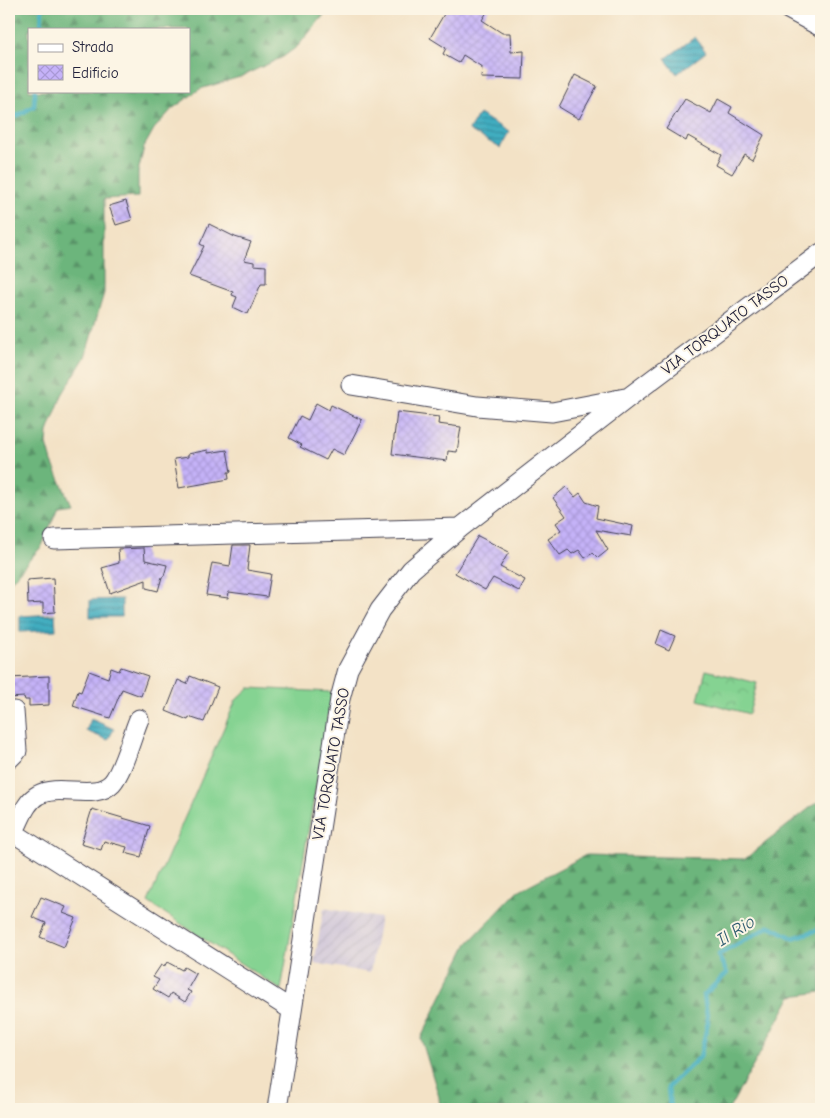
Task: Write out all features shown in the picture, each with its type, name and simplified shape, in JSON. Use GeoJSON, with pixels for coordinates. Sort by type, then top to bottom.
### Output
{"type":"FeatureCollection","features":[{"type":"Feature","properties":{"kind":"street"},"geometry":{"type":"LineString","coordinates":[[788,9],[821,27]]}},
{"type":"Feature","properties":{"kind":"street","name":"VIA TORQUATO TASSO"},"geometry":{"type":"LineString","coordinates":[[277,1109],[340,699],[348,669],[380,610],[411,570],[460,528],[821,253]]}},
{"type":"Feature","properties":{"kind":"street","name":"VIA TORQUATO TASSO"},"geometry":{"type":"LineString","coordinates":[[351,385],[476,406],[552,412],[629,398]]}},
{"type":"Feature","properties":{"kind":"street"},"geometry":{"type":"LineString","coordinates":[[54,539],[460,528]]}},
{"type":"Feature","properties":{"kind":"street"},"geometry":{"type":"LineString","coordinates":[[9,759],[17,751],[14,712]]}},
{"type":"Feature","properties":{"kind":"street"},"geometry":{"type":"LineString","coordinates":[[138,719],[117,775],[111,784],[100,790],[51,791],[38,795],[28,805],[11,832],[292,1010]]}},
{"type":"Feature","properties":{"kind":"shaded area"},"geometry":{"type":"Polygon","coordinates":[[[324,908],[380,918],[370,973],[314,963],[324,908]]]}},
{"type":"Feature","properties":{"kind":"green space"},"geometry":{"type":"Polygon","coordinates":[[[9,9],[329,9],[298,46],[283,57],[240,77],[200,89],[172,109],[154,129],[144,147],[138,172],[138,197],[104,199],[104,293],[85,357],[62,395],[48,432],[47,444],[52,462],[71,505],[58,507],[42,546],[9,583],[9,9]]]}},
{"type":"Feature","properties":{"kind":"green space"},"geometry":{"type":"Polygon","coordinates":[[[706,670],[757,683],[749,714],[698,700],[706,670]]]}},
{"type":"Feature","properties":{"kind":"green space"},"geometry":{"type":"Polygon","coordinates":[[[249,688],[332,692],[281,990],[148,902],[236,700],[249,688]]]}},
{"type":"Feature","properties":{"kind":"green space"},"geometry":{"type":"Polygon","coordinates":[[[821,799],[821,992],[792,996],[729,1109],[440,1109],[439,1097],[421,1038],[468,943],[518,891],[586,855],[745,859],[821,799]]]}},
{"type":"Feature","properties":{"kind":"water"},"geometry":{"type":"Polygon","coordinates":[[[695,37],[706,52],[677,74],[665,59],[695,37]]]}},
{"type":"Feature","properties":{"kind":"water"},"geometry":{"type":"Polygon","coordinates":[[[479,114],[509,132],[500,148],[469,130],[479,114]]]}},
{"type":"Feature","properties":{"kind":"water"},"geometry":{"type":"Polygon","coordinates":[[[122,599],[122,617],[90,617],[90,600],[122,599]]]}},
{"type":"Feature","properties":{"kind":"water"},"geometry":{"type":"Polygon","coordinates":[[[55,614],[56,630],[20,632],[20,616],[55,614]]]}},
{"type":"Feature","properties":{"kind":"water"},"geometry":{"type":"Polygon","coordinates":[[[91,719],[114,729],[108,740],[86,731],[91,719]]]}},
{"type":"Feature","properties":{"kind":"building"},"geometry":{"type":"Polygon","coordinates":[[[447,9],[489,9],[482,20],[502,33],[510,33],[511,52],[524,51],[523,79],[481,78],[482,67],[463,55],[459,63],[443,54],[446,48],[430,38],[447,9]]]}},
{"type":"Feature","properties":{"kind":"building"},"geometry":{"type":"Polygon","coordinates":[[[575,75],[597,86],[579,119],[559,107],[575,75]]]}},
{"type":"Feature","properties":{"kind":"building"},"geometry":{"type":"Polygon","coordinates":[[[685,99],[711,113],[718,99],[732,107],[729,113],[764,135],[752,159],[744,154],[732,174],[716,165],[721,155],[688,136],[686,141],[666,129],[685,99]]]}},
{"type":"Feature","properties":{"kind":"building"},"geometry":{"type":"Polygon","coordinates":[[[126,201],[132,220],[116,225],[109,206],[126,201]]]}},
{"type":"Feature","properties":{"kind":"building"},"geometry":{"type":"Polygon","coordinates":[[[209,224],[235,237],[251,242],[244,260],[254,262],[254,265],[266,266],[266,284],[261,284],[248,314],[233,307],[237,297],[232,295],[233,292],[189,276],[204,246],[200,244],[209,224]]]}},
{"type":"Feature","properties":{"kind":"building"},"geometry":{"type":"Polygon","coordinates":[[[316,403],[329,410],[331,405],[362,420],[344,455],[332,449],[326,460],[300,447],[302,445],[289,438],[300,416],[308,420],[316,403]]]}},
{"type":"Feature","properties":{"kind":"building"},"geometry":{"type":"Polygon","coordinates":[[[397,412],[439,417],[438,424],[461,427],[457,452],[448,451],[447,461],[392,454],[397,412]]]}},
{"type":"Feature","properties":{"kind":"building"},"geometry":{"type":"Polygon","coordinates":[[[208,450],[208,453],[227,450],[231,472],[228,472],[229,479],[179,488],[174,459],[188,457],[188,454],[208,450]]]}},
{"type":"Feature","properties":{"kind":"building"},"geometry":{"type":"Polygon","coordinates":[[[566,487],[575,497],[580,493],[586,502],[598,506],[596,518],[633,526],[631,536],[596,530],[608,550],[598,558],[593,553],[585,558],[579,550],[572,554],[568,550],[560,555],[548,539],[561,530],[556,523],[566,516],[553,498],[566,487]]]}},
{"type":"Feature","properties":{"kind":"building"},"geometry":{"type":"Polygon","coordinates":[[[478,536],[509,552],[500,567],[525,580],[519,591],[493,578],[485,590],[455,573],[478,536]]]}},
{"type":"Feature","properties":{"kind":"building"},"geometry":{"type":"Polygon","coordinates":[[[233,545],[250,545],[247,570],[271,574],[267,597],[229,592],[228,598],[206,595],[212,563],[230,566],[233,545]]]}},
{"type":"Feature","properties":{"kind":"building"},"geometry":{"type":"Polygon","coordinates":[[[144,548],[145,560],[167,565],[158,591],[146,588],[146,580],[110,593],[102,568],[119,563],[118,549],[144,548]]]}},
{"type":"Feature","properties":{"kind":"building"},"geometry":{"type":"Polygon","coordinates":[[[53,578],[55,612],[43,613],[43,603],[28,604],[27,580],[53,578]]]}},
{"type":"Feature","properties":{"kind":"building"},"geometry":{"type":"Polygon","coordinates":[[[661,630],[675,636],[669,650],[656,644],[661,630]]]}},
{"type":"Feature","properties":{"kind":"building"},"geometry":{"type":"Polygon","coordinates":[[[121,667],[148,676],[141,696],[122,689],[110,718],[73,706],[78,691],[81,692],[89,671],[108,678],[111,668],[119,671],[121,667]]]}},
{"type":"Feature","properties":{"kind":"building"},"geometry":{"type":"Polygon","coordinates":[[[49,676],[49,705],[29,706],[29,700],[25,700],[24,697],[9,698],[9,678],[49,676]]]}},
{"type":"Feature","properties":{"kind":"building"},"geometry":{"type":"Polygon","coordinates":[[[190,676],[218,687],[204,722],[189,717],[188,720],[166,711],[178,680],[187,684],[190,676]]]}},
{"type":"Feature","properties":{"kind":"building"},"geometry":{"type":"Polygon","coordinates":[[[92,809],[150,826],[141,857],[125,853],[127,847],[104,841],[101,850],[81,844],[92,809]]]}},
{"type":"Feature","properties":{"kind":"building"},"geometry":{"type":"Polygon","coordinates":[[[41,897],[66,907],[63,913],[76,918],[64,947],[40,937],[46,923],[32,917],[41,897]]]}},
{"type":"Feature","properties":{"kind":"building"},"geometry":{"type":"Polygon","coordinates":[[[167,962],[182,970],[184,967],[196,974],[187,990],[191,992],[185,1002],[171,993],[168,998],[153,989],[159,980],[153,977],[161,965],[164,967],[167,962]]]}},
{"type":"Feature","properties":{"kind":"waterway"},"geometry":{"type":"LineString","coordinates":[[41,28],[42,9]]}},
{"type":"Feature","properties":{"kind":"waterway"},"geometry":{"type":"LineString","coordinates":[[9,115],[17,116],[34,106],[35,92]]}},
{"type":"Feature","properties":{"kind":"waterway","name":"Il Rio"},"geometry":{"type":"LineString","coordinates":[[670,1109],[668,1087],[700,1057],[708,1022],[704,995],[727,973],[718,955],[770,926],[793,938],[821,929]]}}]}
